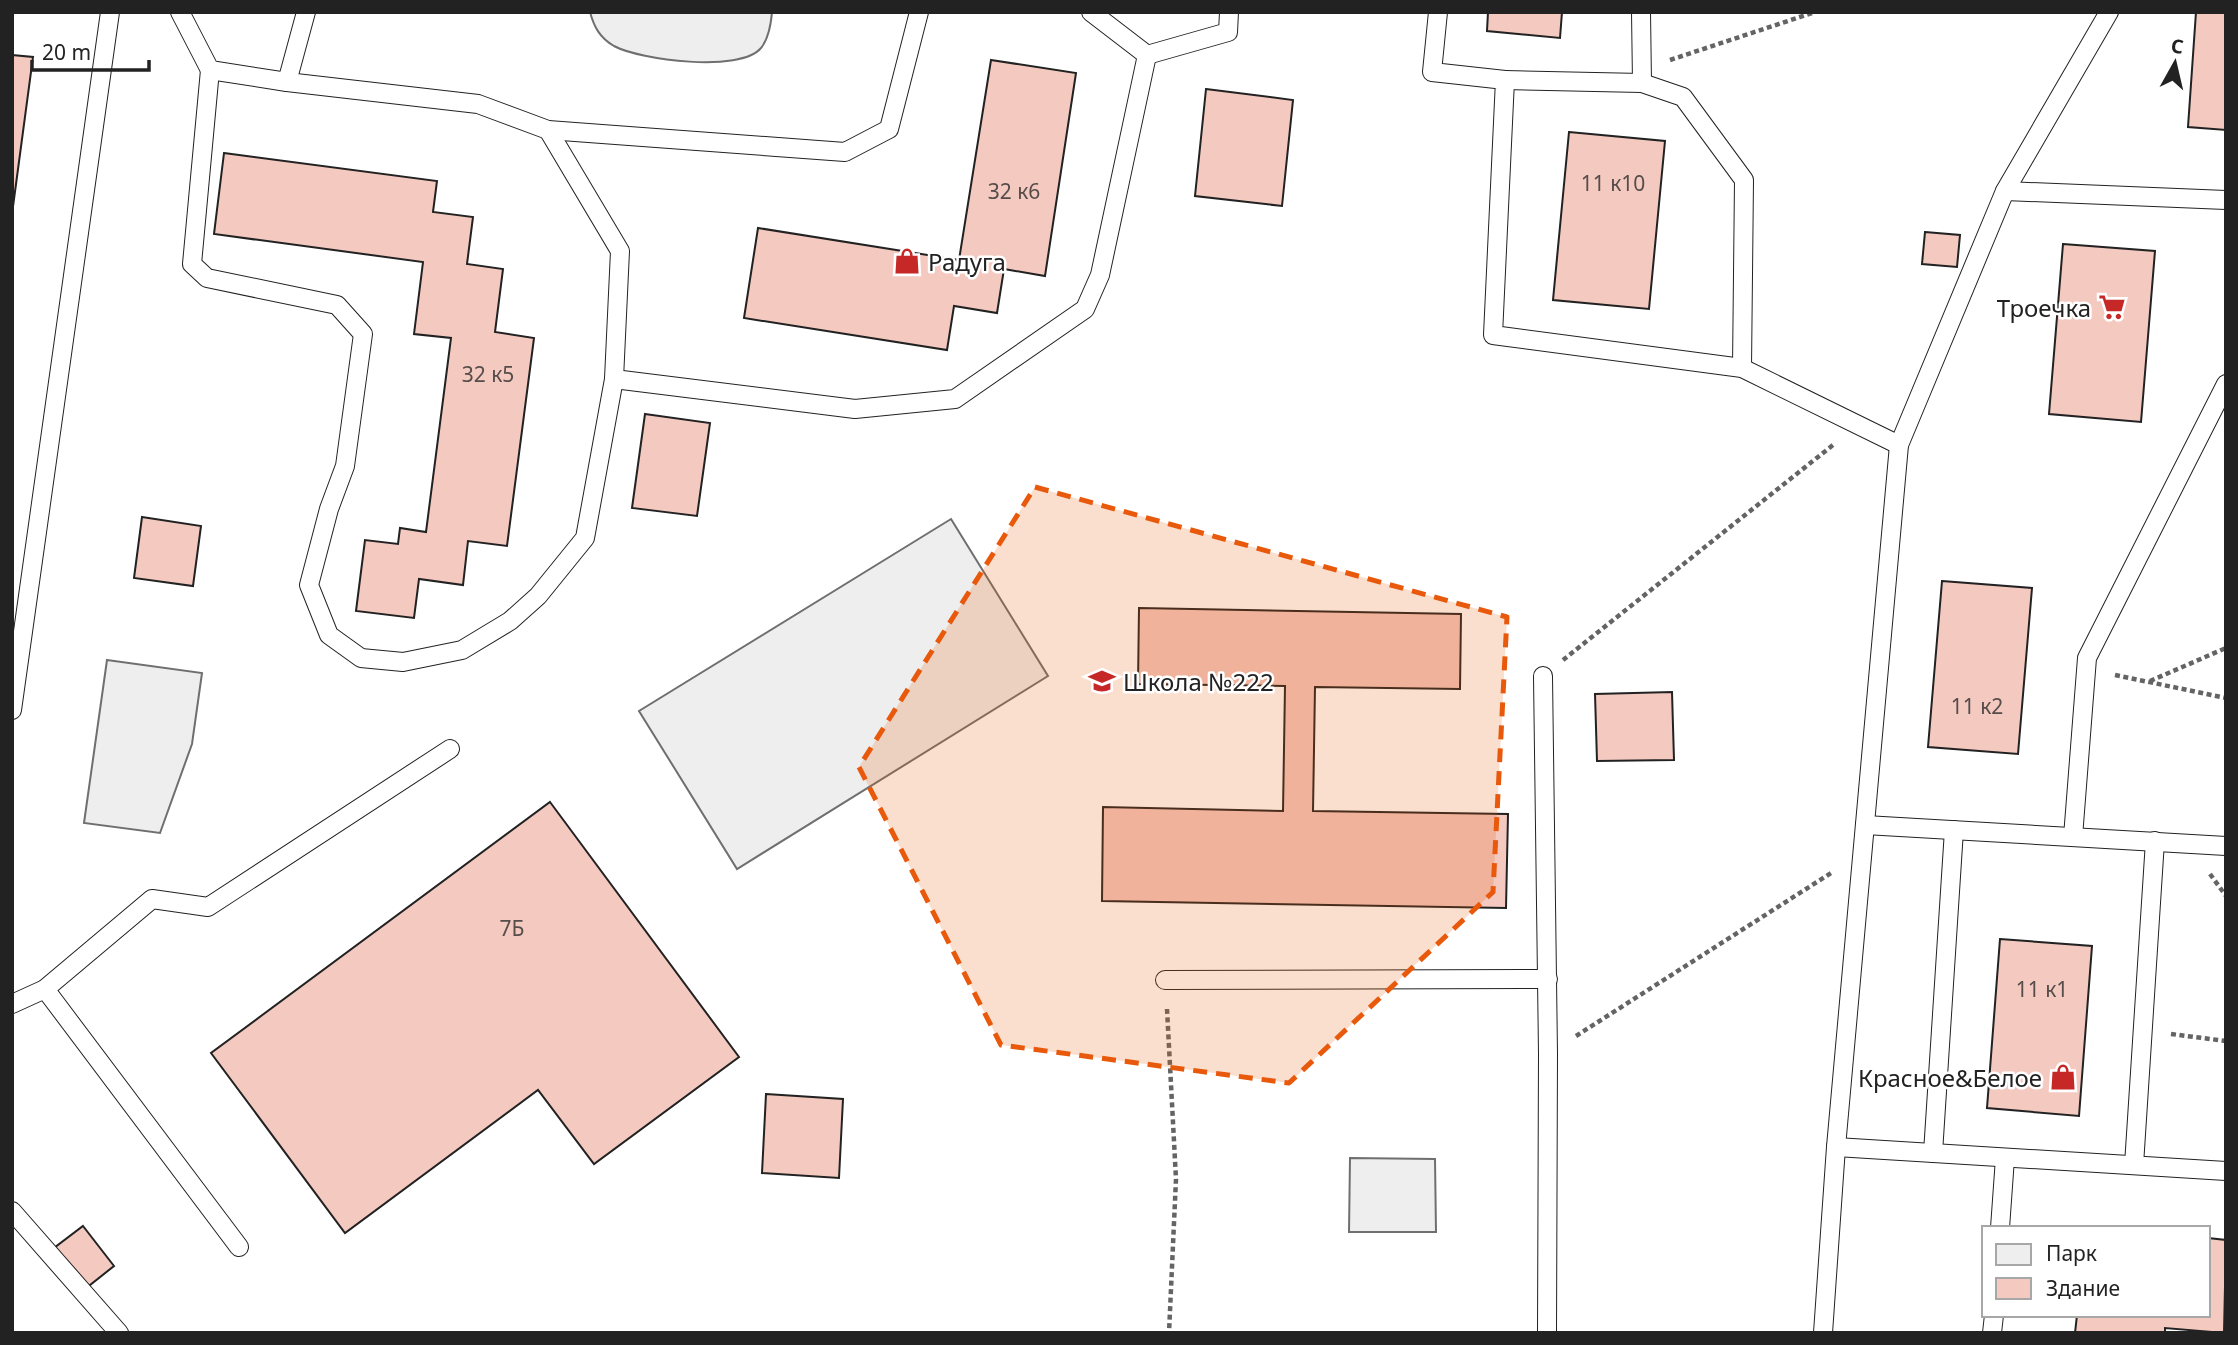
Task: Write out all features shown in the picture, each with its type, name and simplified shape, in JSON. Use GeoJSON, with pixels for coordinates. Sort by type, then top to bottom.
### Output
{"type":"FeatureCollection","features":[{"type":"Feature","properties":{"kind":"lane"},"geometry":{"type":"LineString","coordinates":[[12,710],[110,12]]}},
{"type":"Feature","properties":{"kind":"lane"},"geometry":{"type":"LineString","coordinates":[[180,12],[210,70],[192,264],[207,278],[337,304],[363,334],[345,466],[329,509],[309,585],[330,635],[361,658],[403,662],[463,650],[519,613],[538,596],[584,538],[614,379],[620,251],[548,130]]}},
{"type":"Feature","properties":{"kind":"lane"},"geometry":{"type":"LineString","coordinates":[[287,82],[306,12]]}},
{"type":"Feature","properties":{"kind":"lane"},"geometry":{"type":"LineString","coordinates":[[210,70],[287,82],[478,104],[548,130],[845,152],[889,129],[919,12]]}},
{"type":"Feature","properties":{"kind":"lane"},"geometry":{"type":"LineString","coordinates":[[1091,12],[1147,55]]}},
{"type":"Feature","properties":{"kind":"lane"},"geometry":{"type":"LineString","coordinates":[[1147,55],[1228,32],[1229,12]]}},
{"type":"Feature","properties":{"kind":"lane"},"geometry":{"type":"LineString","coordinates":[[1438,12],[1432,72],[1505,80],[1642,76],[1683,97],[1744,180],[1742,368]]}},
{"type":"Feature","properties":{"kind":"lane"},"geometry":{"type":"LineString","coordinates":[[1641,12],[1642,76]]}},
{"type":"Feature","properties":{"kind":"lane"},"geometry":{"type":"LineString","coordinates":[[1823,1333],[1836,1147],[1899,445],[2005,191],[2109,12]]}},
{"type":"Feature","properties":{"kind":"lane"},"geometry":{"type":"LineString","coordinates":[[614,379],[855,409],[955,399],[1086,309],[1100,275],[1147,55]]}},
{"type":"Feature","properties":{"kind":"lane"},"geometry":{"type":"LineString","coordinates":[[1505,80],[1493,335],[1742,368],[1899,445]]}},
{"type":"Feature","properties":{"kind":"lane"},"geometry":{"type":"LineString","coordinates":[[2005,191],[2226,200]]}},
{"type":"Feature","properties":{"kind":"lane"},"geometry":{"type":"LineString","coordinates":[[2073,836],[2087,658],[2226,384]]}},
{"type":"Feature","properties":{"kind":"lane"},"geometry":{"type":"LineString","coordinates":[[1543,676],[1548,979],[1547,1333]]}},
{"type":"Feature","properties":{"kind":"lane"},"geometry":{"type":"LineString","coordinates":[[12,1004],[45,989],[152,899],[208,907],[450,749]]}},
{"type":"Feature","properties":{"kind":"lane"},"geometry":{"type":"LineString","coordinates":[[1865,825],[2226,846]]}},
{"type":"Feature","properties":{"kind":"lane"},"geometry":{"type":"LineString","coordinates":[[1933,1153],[1954,830]]}},
{"type":"Feature","properties":{"kind":"lane"},"geometry":{"type":"LineString","coordinates":[[2134,1165],[2155,841]]}},
{"type":"Feature","properties":{"kind":"lane"},"geometry":{"type":"LineString","coordinates":[[1165,980],[1548,979]]}},
{"type":"Feature","properties":{"kind":"lane"},"geometry":{"type":"LineString","coordinates":[[45,989],[239,1247]]}},
{"type":"Feature","properties":{"kind":"lane"},"geometry":{"type":"LineString","coordinates":[[1836,1147],[2226,1171]]}},
{"type":"Feature","properties":{"kind":"lane"},"geometry":{"type":"LineString","coordinates":[[2000,1226],[2005,1158]]}},
{"type":"Feature","properties":{"kind":"lane"},"geometry":{"type":"LineString","coordinates":[[12,1211],[119,1333]]}},
{"type":"Feature","properties":{"kind":"path"},"geometry":{"type":"LineString","coordinates":[[1642,76],[1815,12]]}},
{"type":"Feature","properties":{"kind":"path"},"geometry":{"type":"LineString","coordinates":[[1543,676],[1858,425]]}},
{"type":"Feature","properties":{"kind":"path"},"geometry":{"type":"LineString","coordinates":[[2149,681],[2226,648]]}},
{"type":"Feature","properties":{"kind":"path"},"geometry":{"type":"LineString","coordinates":[[2086,671],[2149,681],[2226,698]]}},
{"type":"Feature","properties":{"kind":"path"},"geometry":{"type":"LineString","coordinates":[[1548,1054],[1862,853]]}},
{"type":"Feature","properties":{"kind":"path"},"geometry":{"type":"LineString","coordinates":[[1165,980],[1176,1179],[1169,1333]]}},
{"type":"Feature","properties":{"kind":"path"},"geometry":{"type":"LineString","coordinates":[[2143,1031],[2226,1041]]}},
{"type":"Feature","properties":{"kind":"highlighted area"},"geometry":{"type":"Polygon","coordinates":[[[1035,487],[1507,617],[1493,892],[1289,1083],[1001,1045],[859,767],[1035,487]]]}},
{"type":"Feature","properties":{"kind":"green space"},"geometry":{"type":"Polygon","coordinates":[[[590,12],[772,12],[764,44],[750,56],[733,60],[689,62],[645,56],[614,46],[598,32],[590,12]]]}},
{"type":"Feature","properties":{"kind":"green space"},"geometry":{"type":"Polygon","coordinates":[[[951,519],[1048,676],[737,869],[639,711],[951,519]]]}},
{"type":"Feature","properties":{"kind":"green space"},"geometry":{"type":"Polygon","coordinates":[[[107,660],[202,673],[192,744],[160,833],[84,823],[107,660]]]}},
{"type":"Feature","properties":{"kind":"green space"},"geometry":{"type":"Polygon","coordinates":[[[1350,1158],[1435,1159],[1436,1232],[1349,1232],[1350,1158]]]}},
{"type":"Feature","properties":{"kind":"building"},"geometry":{"type":"Polygon","coordinates":[[[1488,12],[1562,12],[1560,38],[1487,31],[1488,12]]]}},
{"type":"Feature","properties":{"kind":"building"},"geometry":{"type":"Polygon","coordinates":[[[2196,12],[2226,12],[2226,130],[2188,127],[2196,12]]]}},
{"type":"Feature","properties":{"kind":"building"},"geometry":{"type":"Polygon","coordinates":[[[12,55],[33,57],[12,214],[12,55]]]}},
{"type":"Feature","properties":{"kind":"building"},"geometry":{"type":"Polygon","coordinates":[[[991,60],[1076,73],[1045,276],[1004,269],[997,313],[954,306],[947,350],[744,318],[758,228],[959,260],[991,60]]]}},
{"type":"Feature","properties":{"kind":"building"},"geometry":{"type":"Polygon","coordinates":[[[1206,89],[1293,100],[1282,206],[1195,196],[1206,89]]]}},
{"type":"Feature","properties":{"kind":"building"},"geometry":{"type":"Polygon","coordinates":[[[1569,132],[1665,141],[1649,309],[1553,300],[1569,132]]]}},
{"type":"Feature","properties":{"kind":"building"},"geometry":{"type":"Polygon","coordinates":[[[224,153],[437,181],[433,212],[473,217],[467,264],[503,269],[495,332],[534,338],[507,546],[468,541],[463,585],[419,579],[414,618],[356,611],[365,540],[398,544],[400,528],[426,532],[451,338],[414,334],[423,262],[214,234],[224,153]]]}},
{"type":"Feature","properties":{"kind":"building"},"geometry":{"type":"Polygon","coordinates":[[[1925,232],[1960,235],[1957,267],[1922,264],[1925,232]]]}},
{"type":"Feature","properties":{"kind":"building"},"geometry":{"type":"Polygon","coordinates":[[[2063,244],[2155,251],[2141,422],[2049,414],[2063,244]]]}},
{"type":"Feature","properties":{"kind":"building"},"geometry":{"type":"Polygon","coordinates":[[[645,414],[710,423],[697,516],[632,508],[645,414]]]}},
{"type":"Feature","properties":{"kind":"building"},"geometry":{"type":"Polygon","coordinates":[[[142,517],[201,526],[193,586],[134,578],[142,517]]]}},
{"type":"Feature","properties":{"kind":"building"},"geometry":{"type":"Polygon","coordinates":[[[1942,581],[2032,588],[2018,754],[1928,747],[1942,581]]]}},
{"type":"Feature","properties":{"kind":"building"},"geometry":{"type":"Polygon","coordinates":[[[1139,608],[1461,614],[1460,689],[1315,687],[1313,811],[1508,814],[1506,908],[1102,901],[1103,807],[1283,811],[1285,686],[1138,684],[1139,608]]]}},
{"type":"Feature","properties":{"kind":"building"},"geometry":{"type":"Polygon","coordinates":[[[1672,692],[1674,760],[1597,761],[1595,694],[1672,692]]]}},
{"type":"Feature","properties":{"kind":"building"},"geometry":{"type":"Polygon","coordinates":[[[550,802],[739,1057],[594,1164],[538,1090],[345,1233],[211,1053],[550,802]]]}},
{"type":"Feature","properties":{"kind":"building"},"geometry":{"type":"Polygon","coordinates":[[[2000,939],[2092,946],[2079,1116],[1987,1108],[2000,939]]]}},
{"type":"Feature","properties":{"kind":"building"},"geometry":{"type":"Polygon","coordinates":[[[766,1094],[843,1099],[839,1178],[762,1173],[766,1094]]]}},
{"type":"Feature","properties":{"kind":"building"},"geometry":{"type":"Polygon","coordinates":[[[83,1226],[114,1266],[85,1289],[54,1248],[83,1226]]]}},
{"type":"Feature","properties":{"kind":"building"},"geometry":{"type":"Polygon","coordinates":[[[2210,1238],[2226,1240],[2224,1333],[2165,1328],[2165,1333],[2075,1333],[2077,1317],[2210,1317],[2210,1238]]]}},
{"type":"Feature","properties":{"kind":"place","name":"Радуга"},"geometry":{"type":"Point","coordinates":[907,261]}},
{"type":"Feature","properties":{"kind":"place","name":"Троечка"},"geometry":{"type":"Point","coordinates":[2112,307]}},
{"type":"Feature","properties":{"kind":"place","name":"Школа №222"},"geometry":{"type":"Point","coordinates":[1102,681]}},
{"type":"Feature","properties":{"kind":"place","name":"Красное&Белое"},"geometry":{"type":"Point","coordinates":[2063,1077]}}]}
